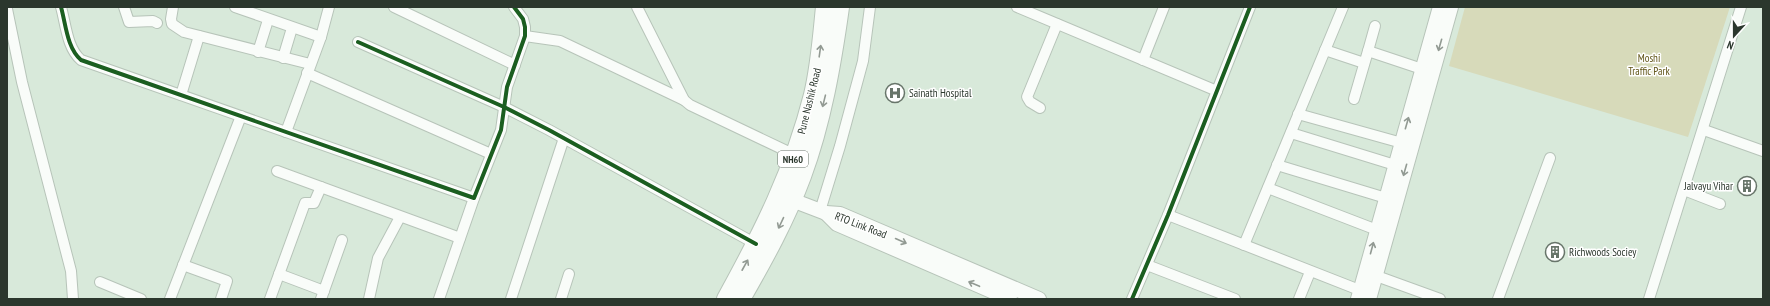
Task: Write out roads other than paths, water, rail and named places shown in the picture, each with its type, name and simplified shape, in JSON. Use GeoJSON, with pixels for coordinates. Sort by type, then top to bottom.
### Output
{"type":"FeatureCollection","features":[{"type":"Feature","properties":{"kind":"highway","name":"Pune Nashik Road"},"geometry":{"type":"LineString","coordinates":[[726,299],[775,205],[795,155],[813,94],[826,7]]}},
{"type":"Feature","properties":{"kind":"highway","name":"Pune Nashik Road"},"geometry":{"type":"LineString","coordinates":[[742,299],[773,241],[792,200],[809,154],[824,99],[840,7]]}},
{"type":"Feature","properties":{"kind":"main road"},"geometry":{"type":"LineString","coordinates":[[1371,274],[1377,230],[1440,7]]}},
{"type":"Feature","properties":{"kind":"main road"},"geometry":{"type":"LineString","coordinates":[[1364,296],[1450,7]]}},
{"type":"Feature","properties":{"kind":"main road"},"geometry":{"type":"LineString","coordinates":[[792,200],[823,212]]}},
{"type":"Feature","properties":{"kind":"main road","name":"RTO Link Road"},"geometry":{"type":"LineString","coordinates":[[823,212],[837,224],[1010,299]]}},
{"type":"Feature","properties":{"kind":"main road","name":"RTO Link Road"},"geometry":{"type":"LineString","coordinates":[[823,212],[840,214],[1040,299]]}},
{"type":"Feature","properties":{"kind":"street"},"geometry":{"type":"LineString","coordinates":[[61,7],[71,46],[75,55],[81,60],[474,198]]}},
{"type":"Feature","properties":{"kind":"street"},"geometry":{"type":"LineString","coordinates":[[124,7],[129,22],[153,21],[157,23]]}},
{"type":"Feature","properties":{"kind":"street"},"geometry":{"type":"LineString","coordinates":[[173,7],[170,18],[172,24],[177,29],[283,58],[491,154]]}},
{"type":"Feature","properties":{"kind":"street"},"geometry":{"type":"LineString","coordinates":[[235,7],[268,20],[321,37]]}},
{"type":"Feature","properties":{"kind":"street"},"geometry":{"type":"LineString","coordinates":[[286,132],[321,37],[329,7]]}},
{"type":"Feature","properties":{"kind":"street"},"geometry":{"type":"LineString","coordinates":[[394,7],[514,65]]}},
{"type":"Feature","properties":{"kind":"street"},"geometry":{"type":"LineString","coordinates":[[439,299],[474,198],[501,130],[507,87],[525,36],[523,19],[514,7]]}},
{"type":"Feature","properties":{"kind":"street"},"geometry":{"type":"LineString","coordinates":[[638,7],[684,100]]}},
{"type":"Feature","properties":{"kind":"street"},"geometry":{"type":"LineString","coordinates":[[823,212],[862,61],[870,7]]}},
{"type":"Feature","properties":{"kind":"street"},"geometry":{"type":"LineString","coordinates":[[1017,7],[1217,91]]}},
{"type":"Feature","properties":{"kind":"street"},"geometry":{"type":"LineString","coordinates":[[1143,60],[1164,7]]}},
{"type":"Feature","properties":{"kind":"street"},"geometry":{"type":"LineString","coordinates":[[1132,299],[1168,215],[1250,7]]}},
{"type":"Feature","properties":{"kind":"street"},"geometry":{"type":"LineString","coordinates":[[1244,245],[1343,7]]}},
{"type":"Feature","properties":{"kind":"street"},"geometry":{"type":"LineString","coordinates":[[1649,299],[1704,130],[1741,7]]}},
{"type":"Feature","properties":{"kind":"street"},"geometry":{"type":"LineString","coordinates":[[7,8],[22,82],[71,271],[73,299]]}},
{"type":"Feature","properties":{"kind":"street"},"geometry":{"type":"LineString","coordinates":[[258,52],[268,20]]}},
{"type":"Feature","properties":{"kind":"street"},"geometry":{"type":"LineString","coordinates":[[1040,108],[1030,102],[1027,97],[1057,24]]}},
{"type":"Feature","properties":{"kind":"street"},"geometry":{"type":"LineString","coordinates":[[1354,99],[1375,26]]}},
{"type":"Feature","properties":{"kind":"street"},"geometry":{"type":"LineString","coordinates":[[283,58],[292,28]]}},
{"type":"Feature","properties":{"kind":"street"},"geometry":{"type":"LineString","coordinates":[[182,95],[199,36]]}},
{"type":"Feature","properties":{"kind":"street"},"geometry":{"type":"LineString","coordinates":[[525,36],[560,41],[795,155]]}},
{"type":"Feature","properties":{"kind":"street"},"geometry":{"type":"LineString","coordinates":[[358,42],[504,107],[564,138],[756,244]]}},
{"type":"Feature","properties":{"kind":"street"},"geometry":{"type":"LineString","coordinates":[[1325,50],[1364,63]]}},
{"type":"Feature","properties":{"kind":"street"},"geometry":{"type":"LineString","coordinates":[[1368,51],[1422,69]]}},
{"type":"Feature","properties":{"kind":"street"},"geometry":{"type":"LineString","coordinates":[[1298,114],[1402,143]]}},
{"type":"Feature","properties":{"kind":"street"},"geometry":{"type":"LineString","coordinates":[[170,299],[241,116]]}},
{"type":"Feature","properties":{"kind":"street"},"geometry":{"type":"LineString","coordinates":[[1704,130],[1763,151]]}},
{"type":"Feature","properties":{"kind":"street"},"geometry":{"type":"LineString","coordinates":[[1291,132],[1395,165]]}},
{"type":"Feature","properties":{"kind":"street"},"geometry":{"type":"LineString","coordinates":[[511,299],[564,138]]}},
{"type":"Feature","properties":{"kind":"street"},"geometry":{"type":"LineString","coordinates":[[1498,299],[1550,158]]}},
{"type":"Feature","properties":{"kind":"street"},"geometry":{"type":"LineString","coordinates":[[1277,165],[1386,198]]}},
{"type":"Feature","properties":{"kind":"street"},"geometry":{"type":"LineString","coordinates":[[277,171],[460,238]]}},
{"type":"Feature","properties":{"kind":"street"},"geometry":{"type":"LineString","coordinates":[[270,299],[305,202],[314,203],[321,187]]}},
{"type":"Feature","properties":{"kind":"street"},"geometry":{"type":"LineString","coordinates":[[1268,188],[1377,230]]}},
{"type":"Feature","properties":{"kind":"street"},"geometry":{"type":"LineString","coordinates":[[1684,190],[1720,204]]}},
{"type":"Feature","properties":{"kind":"street"},"geometry":{"type":"LineString","coordinates":[[1168,215],[1310,272],[1364,296]]}},
{"type":"Feature","properties":{"kind":"street"},"geometry":{"type":"LineString","coordinates":[[369,299],[378,258],[400,217]]}},
{"type":"Feature","properties":{"kind":"street"},"geometry":{"type":"LineString","coordinates":[[279,274],[322,295],[342,240]]}},
{"type":"Feature","properties":{"kind":"street"},"geometry":{"type":"LineString","coordinates":[[183,265],[227,281],[220,299]]}},
{"type":"Feature","properties":{"kind":"street"},"geometry":{"type":"LineString","coordinates":[[1147,265],[1235,299]]}},
{"type":"Feature","properties":{"kind":"street"},"geometry":{"type":"LineString","coordinates":[[1299,299],[1310,272]]}},
{"type":"Feature","properties":{"kind":"street"},"geometry":{"type":"LineString","coordinates":[[561,299],[569,274]]}},
{"type":"Feature","properties":{"kind":"street"},"geometry":{"type":"LineString","coordinates":[[1371,274],[1440,299]]}},
{"type":"Feature","properties":{"kind":"street"},"geometry":{"type":"LineString","coordinates":[[100,282],[141,299]]}},
{"type":"Feature","properties":{"kind":"place","name":"Sainath Hospital"},"geometry":{"type":"Point","coordinates":[895,93]}},
{"type":"Feature","properties":{"kind":"place","name":"Jalvayu Vihar"},"geometry":{"type":"Point","coordinates":[1747,186]}},
{"type":"Feature","properties":{"kind":"place","name":"Richwoods Sociey"},"geometry":{"type":"Point","coordinates":[1555,252]}},
{"type":"Feature","properties":{"kind":"park label","name":"Moshi Traffic Park"},"geometry":{"type":"Point","coordinates":[1649,64]}}]}
